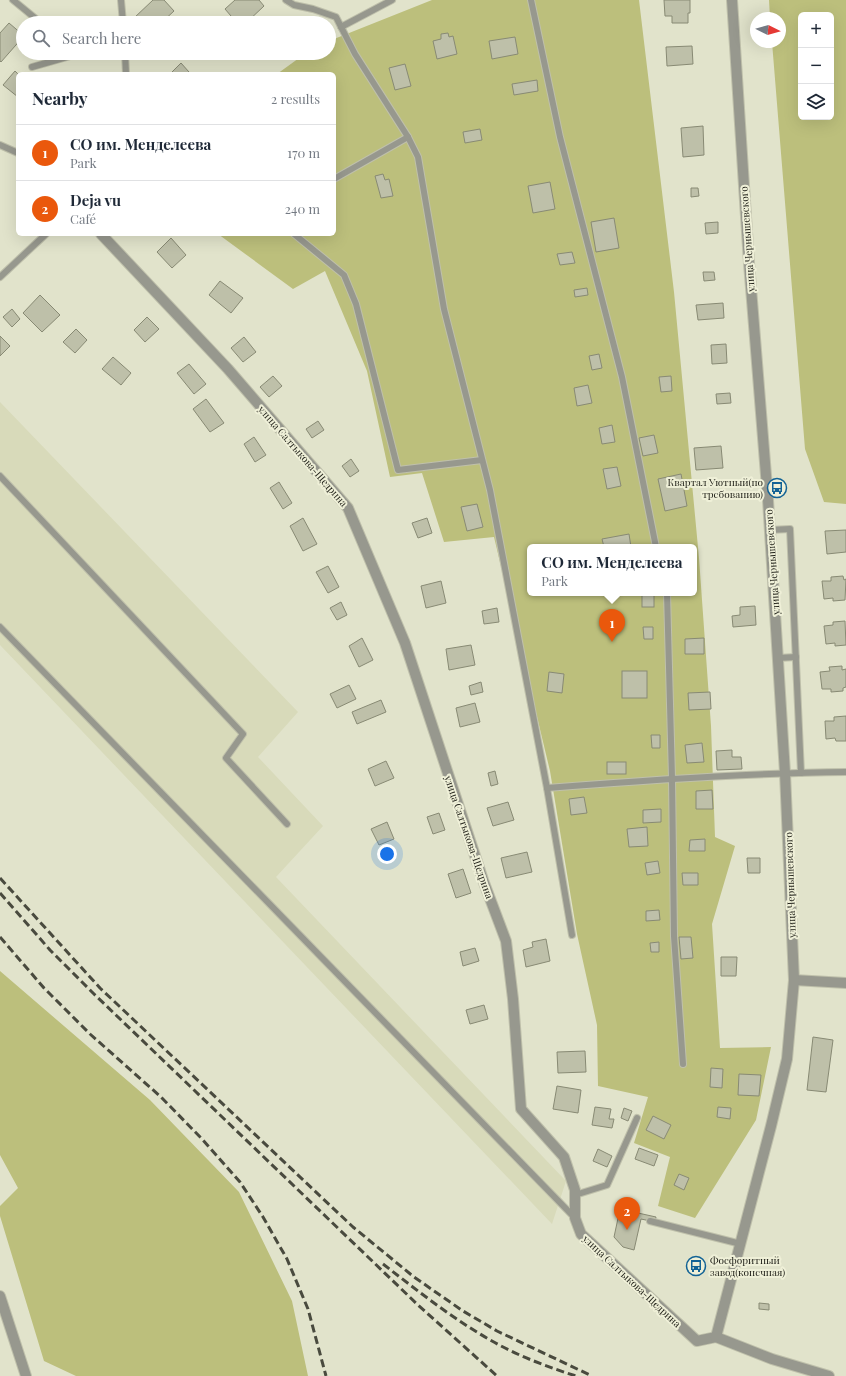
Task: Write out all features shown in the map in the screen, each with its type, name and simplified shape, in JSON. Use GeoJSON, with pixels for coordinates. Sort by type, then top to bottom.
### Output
{"type":"FeatureCollection","features":[{"type":"Feature","properties":{"kind":"street","name":"улица Чернышевского"},"geometry":{"type":"LineString","coordinates":[[716,1337],[771,1126],[786,1059],[794,980],[785,773],[770,530],[748,263],[732,0]]}},
{"type":"Feature","properties":{"kind":"street","name":"улица Салтыкова-Щедрина"},"geometry":{"type":"LineString","coordinates":[[103,236],[228,368],[348,508],[406,643],[483,880],[506,941],[513,999],[521,1109],[564,1157],[575,1190],[576,1218],[581,1234],[697,1341],[716,1337]]}},
{"type":"Feature","properties":{"kind":"street"},"geometry":{"type":"LineString","coordinates":[[794,980],[846,983]]}},
{"type":"Feature","properties":{"kind":"street"},"geometry":{"type":"LineString","coordinates":[[0,1296],[26,1376]]}},
{"type":"Feature","properties":{"kind":"street"},"geometry":{"type":"LineString","coordinates":[[716,1337],[772,1359],[830,1376]]}},
{"type":"Feature","properties":{"kind":"lane"},"geometry":{"type":"LineString","coordinates":[[13,0],[32,16]]}},
{"type":"Feature","properties":{"kind":"lane"},"geometry":{"type":"LineString","coordinates":[[121,0],[122,16]]}},
{"type":"Feature","properties":{"kind":"lane"},"geometry":{"type":"LineString","coordinates":[[286,0],[294,5],[313,9],[333,16]]}},
{"type":"Feature","properties":{"kind":"lane"},"geometry":{"type":"LineString","coordinates":[[341,27],[392,0]]}},
{"type":"Feature","properties":{"kind":"lane"},"geometry":{"type":"LineString","coordinates":[[531,0],[560,137],[622,377],[655,544]]}},
{"type":"Feature","properties":{"kind":"lane"},"geometry":{"type":"LineString","coordinates":[[336,17],[356,54],[408,137],[418,157],[444,309],[491,497],[547,788],[572,935]]}},
{"type":"Feature","properties":{"kind":"lane"},"geometry":{"type":"LineString","coordinates":[[32,67],[56,60]]}},
{"type":"Feature","properties":{"kind":"lane"},"geometry":{"type":"LineString","coordinates":[[125,60],[126,72]]}},
{"type":"Feature","properties":{"kind":"lane"},"geometry":{"type":"LineString","coordinates":[[336,178],[408,137]]}},
{"type":"Feature","properties":{"kind":"lane"},"geometry":{"type":"LineString","coordinates":[[0,145],[16,152]]}},
{"type":"Feature","properties":{"kind":"lane"},"geometry":{"type":"LineString","coordinates":[[0,277],[44,236]]}},
{"type":"Feature","properties":{"kind":"lane"},"geometry":{"type":"LineString","coordinates":[[296,236],[344,275],[356,304],[398,470],[482,460]]}},
{"type":"Feature","properties":{"kind":"lane"},"geometry":{"type":"LineString","coordinates":[[0,476],[243,734],[226,758],[287,824]]}},
{"type":"Feature","properties":{"kind":"lane"},"geometry":{"type":"LineString","coordinates":[[770,530],[790,529],[801,772]]}},
{"type":"Feature","properties":{"kind":"lane"},"geometry":{"type":"LineString","coordinates":[[667,596],[672,778],[674,936],[683,1064]]}},
{"type":"Feature","properties":{"kind":"lane"},"geometry":{"type":"LineString","coordinates":[[0,627],[576,1218]]}},
{"type":"Feature","properties":{"kind":"lane"},"geometry":{"type":"LineString","coordinates":[[778,658],[796,657]]}},
{"type":"Feature","properties":{"kind":"lane"},"geometry":{"type":"LineString","coordinates":[[547,788],[672,778],[801,772],[846,772]]}},
{"type":"Feature","properties":{"kind":"lane"},"geometry":{"type":"LineString","coordinates":[[575,1196],[607,1184],[637,1118]]}},
{"type":"Feature","properties":{"kind":"lane"},"geometry":{"type":"LineString","coordinates":[[650,1221],[741,1244]]}},
{"type":"Feature","properties":{"kind":"shaded area"},"geometry":{"type":"Polygon","coordinates":[[[0,402],[298,712],[258,757],[323,826],[276,877],[566,1181],[552,1224],[0,645],[0,402]]]}},
{"type":"Feature","properties":{"kind":"green space"},"geometry":{"type":"Polygon","coordinates":[[[432,0],[639,0],[674,292],[699,558],[711,726],[715,837],[735,846],[712,924],[720,1048],[771,1047],[756,1120],[695,1218],[658,1206],[670,1157],[634,1143],[648,1097],[598,1086],[597,1025],[577,934],[550,771],[494,537],[444,542],[422,473],[390,477],[367,371],[325,271],[293,289],[221,236],[336,236],[336,72],[280,72],[296,60],[336,60],[336,38],[432,0]]]}},
{"type":"Feature","properties":{"kind":"green space"},"geometry":{"type":"Polygon","coordinates":[[[769,0],[846,0],[846,504],[824,502],[805,449],[772,48],[786,48],[786,12],[770,12],[769,0]]]}},
{"type":"Feature","properties":{"kind":"green space"},"geometry":{"type":"Polygon","coordinates":[[[0,971],[150,1100],[239,1192],[292,1301],[308,1376],[76,1376],[44,1361],[0,1216],[0,1206],[18,1188],[0,1155],[0,971]]]}},
{"type":"Feature","properties":{"kind":"building"},"geometry":{"type":"Polygon","coordinates":[[[153,0],[164,0],[174,11],[169,16],[136,16],[153,0]]]}},
{"type":"Feature","properties":{"kind":"building"},"geometry":{"type":"Polygon","coordinates":[[[235,0],[259,0],[264,6],[253,16],[231,16],[225,9],[235,0]]]}},
{"type":"Feature","properties":{"kind":"building"},"geometry":{"type":"Polygon","coordinates":[[[664,0],[690,0],[688,23],[672,23],[672,16],[665,16],[664,0]]]}},
{"type":"Feature","properties":{"kind":"building"},"geometry":{"type":"Polygon","coordinates":[[[9,23],[16,29],[16,45],[1,62],[0,61],[0,33],[9,23]]]}},
{"type":"Feature","properties":{"kind":"building"},"geometry":{"type":"Polygon","coordinates":[[[448,33],[449,37],[453,36],[457,54],[437,59],[433,41],[441,39],[441,34],[448,33]]]}},
{"type":"Feature","properties":{"kind":"building"},"geometry":{"type":"Polygon","coordinates":[[[515,37],[518,54],[492,59],[489,41],[515,37]]]}},
{"type":"Feature","properties":{"kind":"building"},"geometry":{"type":"Polygon","coordinates":[[[692,46],[693,64],[667,66],[666,47],[692,46]]]}},
{"type":"Feature","properties":{"kind":"building"},"geometry":{"type":"Polygon","coordinates":[[[181,63],[189,72],[172,72],[181,63]]]}},
{"type":"Feature","properties":{"kind":"building"},"geometry":{"type":"Polygon","coordinates":[[[405,64],[411,86],[395,90],[389,68],[405,64]]]}},
{"type":"Feature","properties":{"kind":"building"},"geometry":{"type":"Polygon","coordinates":[[[15,71],[16,95],[3,85],[15,71]]]}},
{"type":"Feature","properties":{"kind":"building"},"geometry":{"type":"Polygon","coordinates":[[[537,80],[538,91],[514,95],[512,84],[537,80]]]}},
{"type":"Feature","properties":{"kind":"building"},"geometry":{"type":"Polygon","coordinates":[[[703,126],[704,155],[683,157],[681,128],[703,126]]]}},
{"type":"Feature","properties":{"kind":"building"},"geometry":{"type":"Polygon","coordinates":[[[480,129],[482,140],[465,143],[463,132],[480,129]]]}},
{"type":"Feature","properties":{"kind":"building"},"geometry":{"type":"Polygon","coordinates":[[[383,174],[385,180],[389,179],[393,196],[381,198],[375,176],[383,174]]]}},
{"type":"Feature","properties":{"kind":"building"},"geometry":{"type":"Polygon","coordinates":[[[550,182],[555,209],[533,213],[528,186],[550,182]]]}},
{"type":"Feature","properties":{"kind":"building"},"geometry":{"type":"Polygon","coordinates":[[[691,188],[698,188],[699,196],[691,197],[691,188]]]}},
{"type":"Feature","properties":{"kind":"building"},"geometry":{"type":"Polygon","coordinates":[[[614,218],[619,248],[596,252],[591,222],[614,218]]]}},
{"type":"Feature","properties":{"kind":"building"},"geometry":{"type":"Polygon","coordinates":[[[718,222],[718,233],[706,234],[705,223],[718,222]]]}},
{"type":"Feature","properties":{"kind":"building"},"geometry":{"type":"Polygon","coordinates":[[[171,238],[186,255],[172,268],[157,252],[171,238]]]}},
{"type":"Feature","properties":{"kind":"building"},"geometry":{"type":"Polygon","coordinates":[[[572,252],[575,263],[560,265],[557,254],[572,252]]]}},
{"type":"Feature","properties":{"kind":"building"},"geometry":{"type":"Polygon","coordinates":[[[703,272],[714,272],[715,280],[704,281],[703,272]]]}},
{"type":"Feature","properties":{"kind":"building"},"geometry":{"type":"Polygon","coordinates":[[[220,281],[243,298],[231,313],[209,295],[220,281]]]}},
{"type":"Feature","properties":{"kind":"building"},"geometry":{"type":"Polygon","coordinates":[[[587,288],[588,295],[575,297],[574,290],[587,288]]]}},
{"type":"Feature","properties":{"kind":"building"},"geometry":{"type":"Polygon","coordinates":[[[40,295],[60,315],[42,332],[23,313],[40,295]]]}},
{"type":"Feature","properties":{"kind":"building"},"geometry":{"type":"Polygon","coordinates":[[[723,303],[724,318],[698,320],[696,305],[723,303]]]}},
{"type":"Feature","properties":{"kind":"building"},"geometry":{"type":"Polygon","coordinates":[[[12,309],[20,319],[12,327],[3,317],[12,309]]]}},
{"type":"Feature","properties":{"kind":"building"},"geometry":{"type":"Polygon","coordinates":[[[147,317],[159,329],[145,342],[134,330],[147,317]]]}},
{"type":"Feature","properties":{"kind":"building"},"geometry":{"type":"Polygon","coordinates":[[[76,329],[87,340],[75,353],[63,342],[76,329]]]}},
{"type":"Feature","properties":{"kind":"building"},"geometry":{"type":"Polygon","coordinates":[[[0,336],[10,346],[0,356],[0,336]]]}},
{"type":"Feature","properties":{"kind":"building"},"geometry":{"type":"Polygon","coordinates":[[[244,337],[256,352],[243,362],[231,348],[244,337]]]}},
{"type":"Feature","properties":{"kind":"building"},"geometry":{"type":"Polygon","coordinates":[[[726,344],[727,363],[712,364],[711,345],[726,344]]]}},
{"type":"Feature","properties":{"kind":"building"},"geometry":{"type":"Polygon","coordinates":[[[599,354],[602,368],[592,370],[589,356],[599,354]]]}},
{"type":"Feature","properties":{"kind":"building"},"geometry":{"type":"Polygon","coordinates":[[[113,357],[131,373],[121,385],[102,369],[113,357]]]}},
{"type":"Feature","properties":{"kind":"building"},"geometry":{"type":"Polygon","coordinates":[[[189,364],[206,384],[194,394],[177,373],[189,364]]]}},
{"type":"Feature","properties":{"kind":"building"},"geometry":{"type":"Polygon","coordinates":[[[273,376],[282,386],[269,397],[260,387],[273,376]]]}},
{"type":"Feature","properties":{"kind":"building"},"geometry":{"type":"Polygon","coordinates":[[[671,376],[672,391],[661,392],[659,377],[671,376]]]}},
{"type":"Feature","properties":{"kind":"building"},"geometry":{"type":"Polygon","coordinates":[[[588,385],[592,403],[577,406],[574,388],[588,385]]]}},
{"type":"Feature","properties":{"kind":"building"},"geometry":{"type":"Polygon","coordinates":[[[730,393],[731,403],[717,404],[716,394],[730,393]]]}},
{"type":"Feature","properties":{"kind":"building"},"geometry":{"type":"Polygon","coordinates":[[[206,399],[224,423],[210,432],[193,409],[206,399]]]}},
{"type":"Feature","properties":{"kind":"building"},"geometry":{"type":"Polygon","coordinates":[[[318,421],[324,430],[312,438],[306,429],[318,421]]]}},
{"type":"Feature","properties":{"kind":"building"},"geometry":{"type":"Polygon","coordinates":[[[612,425],[615,442],[602,444],[599,428],[612,425]]]}},
{"type":"Feature","properties":{"kind":"building"},"geometry":{"type":"Polygon","coordinates":[[[654,435],[658,453],[643,456],[639,438],[654,435]]]}},
{"type":"Feature","properties":{"kind":"building"},"geometry":{"type":"Polygon","coordinates":[[[254,437],[266,455],[255,462],[244,444],[254,437]]]}},
{"type":"Feature","properties":{"kind":"building"},"geometry":{"type":"Polygon","coordinates":[[[721,446],[723,468],[696,470],[694,448],[721,446]]]}},
{"type":"Feature","properties":{"kind":"building"},"geometry":{"type":"Polygon","coordinates":[[[351,459],[359,471],[350,477],[342,466],[351,459]]]}},
{"type":"Feature","properties":{"kind":"building"},"geometry":{"type":"Polygon","coordinates":[[[617,467],[621,486],[607,489],[603,469],[617,467]]]}},
{"type":"Feature","properties":{"kind":"building"},"geometry":{"type":"Polygon","coordinates":[[[681,474],[687,506],[665,511],[658,479],[681,474]]]}},
{"type":"Feature","properties":{"kind":"building"},"geometry":{"type":"Polygon","coordinates":[[[279,482],[292,503],[283,509],[270,488],[279,482]]]}},
{"type":"Feature","properties":{"kind":"building"},"geometry":{"type":"Polygon","coordinates":[[[477,504],[483,527],[467,531],[461,507],[477,504]]]}},
{"type":"Feature","properties":{"kind":"building"},"geometry":{"type":"Polygon","coordinates":[[[303,518],[317,544],[303,551],[290,526],[303,518]]]}},
{"type":"Feature","properties":{"kind":"building"},"geometry":{"type":"Polygon","coordinates":[[[427,518],[432,533],[418,538],[412,523],[427,518]]]}},
{"type":"Feature","properties":{"kind":"building"},"geometry":{"type":"Polygon","coordinates":[[[846,530],[846,552],[827,554],[825,531],[846,530]]]}},
{"type":"Feature","properties":{"kind":"building"},"geometry":{"type":"Polygon","coordinates":[[[629,534],[631,544],[603,544],[602,539],[629,534]]]}},
{"type":"Feature","properties":{"kind":"building"},"geometry":{"type":"Polygon","coordinates":[[[328,566],[339,587],[328,593],[316,572],[328,566]]]}},
{"type":"Feature","properties":{"kind":"building"},"geometry":{"type":"Polygon","coordinates":[[[843,576],[844,580],[846,579],[845,600],[833,601],[833,598],[824,599],[822,581],[831,581],[831,577],[843,576]]]}},
{"type":"Feature","properties":{"kind":"building"},"geometry":{"type":"Polygon","coordinates":[[[441,581],[446,603],[426,608],[421,586],[441,581]]]}},
{"type":"Feature","properties":{"kind":"building"},"geometry":{"type":"Polygon","coordinates":[[[642,596],[654,596],[654,607],[642,607],[642,596]]]}},
{"type":"Feature","properties":{"kind":"building"},"geometry":{"type":"Polygon","coordinates":[[[341,602],[347,615],[337,620],[330,608],[341,602]]]}},
{"type":"Feature","properties":{"kind":"building"},"geometry":{"type":"Polygon","coordinates":[[[755,606],[756,625],[733,627],[732,616],[740,615],[740,607],[755,606]]]}},
{"type":"Feature","properties":{"kind":"building"},"geometry":{"type":"Polygon","coordinates":[[[497,608],[499,622],[484,624],[482,611],[497,608]]]}},
{"type":"Feature","properties":{"kind":"building"},"geometry":{"type":"Polygon","coordinates":[[[845,621],[846,645],[835,646],[835,643],[826,644],[824,626],[833,625],[833,622],[845,621]]]}},
{"type":"Feature","properties":{"kind":"building"},"geometry":{"type":"Polygon","coordinates":[[[643,627],[653,627],[653,639],[644,639],[643,627]]]}},
{"type":"Feature","properties":{"kind":"building"},"geometry":{"type":"Polygon","coordinates":[[[362,638],[373,660],[359,667],[349,646],[362,638]]]}},
{"type":"Feature","properties":{"kind":"building"},"geometry":{"type":"Polygon","coordinates":[[[704,638],[704,654],[685,654],[685,639],[704,638]]]}},
{"type":"Feature","properties":{"kind":"building"},"geometry":{"type":"Polygon","coordinates":[[[471,645],[475,665],[449,670],[446,649],[471,645]]]}},
{"type":"Feature","properties":{"kind":"building"},"geometry":{"type":"Polygon","coordinates":[[[842,666],[842,670],[846,669],[846,687],[843,688],[843,691],[831,692],[831,689],[822,689],[820,672],[830,671],[829,667],[842,666]]]}},
{"type":"Feature","properties":{"kind":"building"},"geometry":{"type":"Polygon","coordinates":[[[622,671],[647,671],[647,698],[622,698],[622,671]]]}},
{"type":"Feature","properties":{"kind":"building"},"geometry":{"type":"Polygon","coordinates":[[[549,672],[564,674],[562,693],[547,691],[549,672]]]}},
{"type":"Feature","properties":{"kind":"building"},"geometry":{"type":"Polygon","coordinates":[[[481,682],[483,692],[471,695],[469,686],[481,682]]]}},
{"type":"Feature","properties":{"kind":"building"},"geometry":{"type":"Polygon","coordinates":[[[349,685],[356,699],[337,708],[330,694],[349,685]]]}},
{"type":"Feature","properties":{"kind":"building"},"geometry":{"type":"Polygon","coordinates":[[[710,692],[711,709],[689,710],[688,693],[710,692]]]}},
{"type":"Feature","properties":{"kind":"building"},"geometry":{"type":"Polygon","coordinates":[[[381,700],[386,712],[357,724],[352,712],[381,700]]]}},
{"type":"Feature","properties":{"kind":"building"},"geometry":{"type":"Polygon","coordinates":[[[475,703],[480,722],[460,727],[456,708],[475,703]]]}},
{"type":"Feature","properties":{"kind":"building"},"geometry":{"type":"Polygon","coordinates":[[[846,716],[846,741],[836,741],[835,738],[826,739],[825,721],[834,721],[834,717],[846,716]]]}},
{"type":"Feature","properties":{"kind":"building"},"geometry":{"type":"Polygon","coordinates":[[[651,735],[660,735],[660,748],[652,748],[651,735]]]}},
{"type":"Feature","properties":{"kind":"building"},"geometry":{"type":"Polygon","coordinates":[[[702,743],[704,762],[687,763],[685,745],[702,743]]]}},
{"type":"Feature","properties":{"kind":"building"},"geometry":{"type":"Polygon","coordinates":[[[732,750],[732,757],[741,757],[742,769],[717,770],[716,751],[732,750]]]}},
{"type":"Feature","properties":{"kind":"building"},"geometry":{"type":"Polygon","coordinates":[[[386,761],[394,778],[375,786],[368,769],[386,761]]]}},
{"type":"Feature","properties":{"kind":"building"},"geometry":{"type":"Polygon","coordinates":[[[607,762],[626,762],[626,774],[607,774],[607,762]]]}},
{"type":"Feature","properties":{"kind":"building"},"geometry":{"type":"Polygon","coordinates":[[[495,771],[498,784],[491,786],[488,773],[495,771]]]}},
{"type":"Feature","properties":{"kind":"building"},"geometry":{"type":"Polygon","coordinates":[[[712,790],[713,809],[696,809],[696,791],[712,790]]]}},
{"type":"Feature","properties":{"kind":"building"},"geometry":{"type":"Polygon","coordinates":[[[584,797],[587,813],[571,815],[569,799],[584,797]]]}},
{"type":"Feature","properties":{"kind":"building"},"geometry":{"type":"Polygon","coordinates":[[[508,802],[514,820],[493,826],[487,808],[508,802]]]}},
{"type":"Feature","properties":{"kind":"building"},"geometry":{"type":"Polygon","coordinates":[[[661,809],[661,822],[643,823],[643,810],[661,809]]]}},
{"type":"Feature","properties":{"kind":"building"},"geometry":{"type":"Polygon","coordinates":[[[439,813],[445,830],[433,834],[427,817],[439,813]]]}},
{"type":"Feature","properties":{"kind":"building"},"geometry":{"type":"Polygon","coordinates":[[[387,822],[394,839],[379,845],[371,829],[387,822]]]}},
{"type":"Feature","properties":{"kind":"building"},"geometry":{"type":"Polygon","coordinates":[[[647,827],[648,846],[629,847],[627,829],[647,827]]]}},
{"type":"Feature","properties":{"kind":"building"},"geometry":{"type":"Polygon","coordinates":[[[705,839],[705,851],[689,851],[690,840],[705,839]]]}},
{"type":"Feature","properties":{"kind":"building"},"geometry":{"type":"Polygon","coordinates":[[[527,852],[532,872],[506,878],[501,858],[527,852]]]}},
{"type":"Feature","properties":{"kind":"building"},"geometry":{"type":"Polygon","coordinates":[[[747,858],[760,858],[760,873],[748,873],[747,858]]]}},
{"type":"Feature","properties":{"kind":"building"},"geometry":{"type":"Polygon","coordinates":[[[658,861],[660,873],[647,875],[645,863],[658,861]]]}},
{"type":"Feature","properties":{"kind":"building"},"geometry":{"type":"Polygon","coordinates":[[[463,869],[471,893],[456,898],[448,874],[463,869]]]}},
{"type":"Feature","properties":{"kind":"building"},"geometry":{"type":"Polygon","coordinates":[[[682,873],[698,873],[698,885],[683,885],[682,873]]]}},
{"type":"Feature","properties":{"kind":"building"},"geometry":{"type":"Polygon","coordinates":[[[659,910],[660,920],[646,921],[646,911],[659,910]]]}},
{"type":"Feature","properties":{"kind":"building"},"geometry":{"type":"Polygon","coordinates":[[[679,937],[691,937],[693,958],[681,959],[679,937]]]}},
{"type":"Feature","properties":{"kind":"building"},"geometry":{"type":"Polygon","coordinates":[[[546,939],[550,961],[526,967],[523,950],[533,947],[532,942],[546,939]]]}},
{"type":"Feature","properties":{"kind":"building"},"geometry":{"type":"Polygon","coordinates":[[[659,942],[659,952],[651,952],[650,943],[659,942]]]}},
{"type":"Feature","properties":{"kind":"building"},"geometry":{"type":"Polygon","coordinates":[[[475,948],[479,961],[463,966],[460,952],[475,948]]]}},
{"type":"Feature","properties":{"kind":"building"},"geometry":{"type":"Polygon","coordinates":[[[721,957],[737,957],[736,976],[721,976],[721,957]]]}},
{"type":"Feature","properties":{"kind":"building"},"geometry":{"type":"Polygon","coordinates":[[[484,1005],[488,1019],[470,1024],[466,1010],[484,1005]]]}},
{"type":"Feature","properties":{"kind":"building"},"geometry":{"type":"Polygon","coordinates":[[[813,1037],[833,1040],[826,1092],[807,1090],[813,1037]]]}},
{"type":"Feature","properties":{"kind":"building"},"geometry":{"type":"Polygon","coordinates":[[[585,1051],[586,1072],[558,1073],[557,1052],[585,1051]]]}},
{"type":"Feature","properties":{"kind":"building"},"geometry":{"type":"Polygon","coordinates":[[[711,1068],[723,1069],[722,1088],[710,1087],[711,1068]]]}},
{"type":"Feature","properties":{"kind":"building"},"geometry":{"type":"Polygon","coordinates":[[[739,1074],[761,1075],[759,1096],[738,1095],[739,1074]]]}},
{"type":"Feature","properties":{"kind":"building"},"geometry":{"type":"Polygon","coordinates":[[[557,1086],[581,1090],[578,1113],[553,1109],[557,1086]]]}},
{"type":"Feature","properties":{"kind":"building"},"geometry":{"type":"Polygon","coordinates":[[[595,1107],[611,1109],[609,1119],[614,1119],[612,1128],[592,1125],[595,1107]]]}},
{"type":"Feature","properties":{"kind":"building"},"geometry":{"type":"Polygon","coordinates":[[[718,1107],[731,1108],[730,1119],[717,1117],[718,1107]]]}},
{"type":"Feature","properties":{"kind":"building"},"geometry":{"type":"Polygon","coordinates":[[[624,1108],[632,1111],[628,1121],[621,1118],[624,1108]]]}},
{"type":"Feature","properties":{"kind":"building"},"geometry":{"type":"Polygon","coordinates":[[[653,1116],[671,1125],[664,1139],[646,1130],[653,1116]]]}},
{"type":"Feature","properties":{"kind":"building"},"geometry":{"type":"Polygon","coordinates":[[[639,1148],[658,1155],[654,1166],[635,1159],[639,1148]]]}},
{"type":"Feature","properties":{"kind":"building"},"geometry":{"type":"Polygon","coordinates":[[[598,1149],[612,1156],[607,1167],[593,1161],[598,1149]]]}},
{"type":"Feature","properties":{"kind":"building"},"geometry":{"type":"Polygon","coordinates":[[[679,1174],[689,1178],[684,1190],[674,1185],[679,1174]]]}},
{"type":"Feature","properties":{"kind":"building"},"geometry":{"type":"Polygon","coordinates":[[[620,1209],[656,1217],[655,1222],[641,1219],[634,1250],[623,1247],[614,1237],[620,1209]]]}},
{"type":"Feature","properties":{"kind":"building"},"geometry":{"type":"Polygon","coordinates":[[[759,1303],[769,1304],[769,1310],[759,1309],[759,1303]]]}},
{"type":"Feature","properties":{"kind":"railway"},"geometry":{"type":"LineString","coordinates":[[0,878],[100,988],[353,1227],[414,1277],[463,1311],[497,1331],[592,1376]]}},
{"type":"Feature","properties":{"kind":"railway"},"geometry":{"type":"LineString","coordinates":[[0,893],[50,950],[94,994],[418,1305],[497,1376]]}},
{"type":"Feature","properties":{"kind":"railway"},"geometry":{"type":"LineString","coordinates":[[0,937],[44,988],[90,1034],[161,1097],[202,1139],[240,1182],[263,1217],[287,1259],[308,1309],[326,1376]]}},
{"type":"Feature","properties":{"kind":"railway"},"geometry":{"type":"LineString","coordinates":[[383,1264],[450,1314],[492,1341],[533,1361],[576,1376]]}},
{"type":"Feature","properties":{"kind":"place","name":"Квартал Уютный(по требованию)"},"geometry":{"type":"Point","coordinates":[777,488]}},
{"type":"Feature","properties":{"kind":"place","name":"СО им. Менделеева"},"geometry":{"type":"Point","coordinates":[612,642]}},
{"type":"Feature","properties":{"kind":"place","name":"Deja vu"},"geometry":{"type":"Point","coordinates":[627,1230]}},
{"type":"Feature","properties":{"kind":"place","name":"Фосфоритный завод(конечная)"},"geometry":{"type":"Point","coordinates":[696,1266]}}]}
